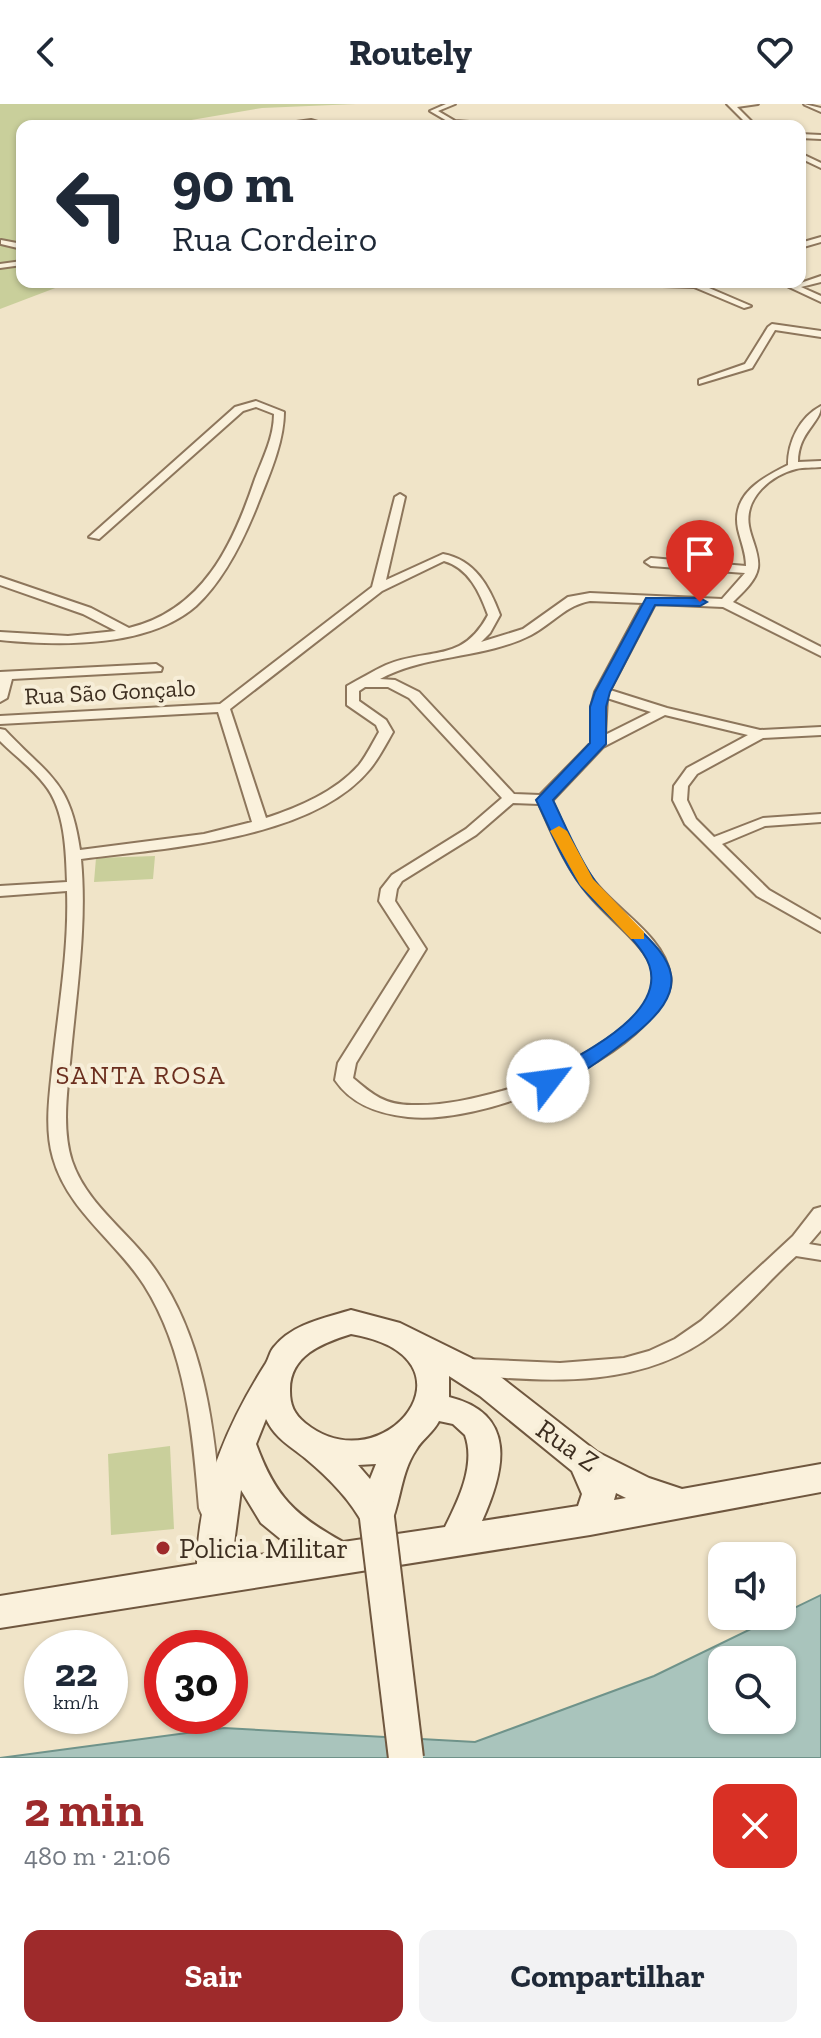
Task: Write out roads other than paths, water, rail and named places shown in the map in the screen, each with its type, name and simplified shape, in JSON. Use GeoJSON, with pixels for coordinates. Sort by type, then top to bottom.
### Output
{"type":"FeatureCollection","features":[{"type":"Feature","properties":{"kind":"street"},"geometry":{"type":"LineString","coordinates":[[446,120],[433,111],[452,104]]}},
{"type":"Feature","properties":{"kind":"street"},"geometry":{"type":"LineString","coordinates":[[731,105],[755,104]]}},
{"type":"Feature","properties":{"kind":"street"},"geometry":{"type":"LineString","coordinates":[[807,104],[821,110]]}},
{"type":"Feature","properties":{"kind":"street"},"geometry":{"type":"LineString","coordinates":[[731,105],[747,120]]}},
{"type":"Feature","properties":{"kind":"street"},"geometry":{"type":"LineString","coordinates":[[4,242],[16,245]]}},
{"type":"Feature","properties":{"kind":"street"},"geometry":{"type":"LineString","coordinates":[[709,288],[747,306]]}},
{"type":"Feature","properties":{"kind":"street"},"geometry":{"type":"LineString","coordinates":[[794,288],[821,299]]}},
{"type":"Feature","properties":{"kind":"street"},"geometry":{"type":"LineString","coordinates":[[702,382],[749,366],[772,327],[821,334]]}},
{"type":"Feature","properties":{"kind":"street"},"geometry":{"type":"LineString","coordinates":[[0,636],[55,639],[128,632],[182,611],[200,595],[230,550],[252,506],[279,412],[256,404],[239,409],[95,537]]}},
{"type":"Feature","properties":{"kind":"street"},"geometry":{"type":"LineString","coordinates":[[793,466],[792,450],[800,429],[821,409]]}},
{"type":"Feature","properties":{"kind":"street"},"geometry":{"type":"LineString","coordinates":[[725,603],[752,570],[752,557],[740,518],[747,497],[761,483],[793,466],[821,464]]}},
{"type":"Feature","properties":{"kind":"street"},"geometry":{"type":"LineString","coordinates":[[378,588],[400,497]]}},
{"type":"Feature","properties":{"kind":"street"},"geometry":{"type":"LineString","coordinates":[[261,826],[223,708],[378,588],[437,559],[458,560],[488,599],[494,615],[467,649]]}},
{"type":"Feature","properties":{"kind":"street"},"geometry":{"type":"LineString","coordinates":[[651,562],[752,570]]}},
{"type":"Feature","properties":{"kind":"street"},"geometry":{"type":"LineString","coordinates":[[0,581],[87,611],[128,632]]}},
{"type":"Feature","properties":{"kind":"street"},"geometry":{"type":"LineString","coordinates":[[75,855],[228,834],[261,826],[326,799],[347,785],[383,742],[386,732],[381,723],[352,702],[352,689],[359,683],[392,667],[527,632],[572,600],[590,597],[725,603],[821,652]]}},
{"type":"Feature","properties":{"kind":"street"},"geometry":{"type":"LineString","coordinates":[[598,744],[598,707],[602,692],[650,601]]}},
{"type":"Feature","properties":{"kind":"street"},"geometry":{"type":"LineString","coordinates":[[0,698],[3,676],[156,668]]}},
{"type":"Feature","properties":{"kind":"street"},"geometry":{"type":"LineString","coordinates":[[359,683],[390,683],[414,695],[510,798],[544,800],[598,744],[663,711]]}},
{"type":"Feature","properties":{"kind":"street"},"geometry":{"type":"LineString","coordinates":[[602,692],[663,711],[760,734],[821,731]]}},
{"type":"Feature","properties":{"kind":"street","name":"Rua São Gonçalo"},"geometry":{"type":"LineString","coordinates":[[0,720],[223,708]]}},
{"type":"Feature","properties":{"kind":"street"},"geometry":{"type":"LineString","coordinates":[[0,733],[33,764],[61,799],[75,855],[58,1111],[62,1159],[76,1193],[152,1281],[185,1349],[204,1427],[213,1559]]}},
{"type":"Feature","properties":{"kind":"street"},"geometry":{"type":"LineString","coordinates":[[760,734],[710,758],[692,771],[681,786],[680,800],[690,821],[763,893],[821,927]]}},
{"type":"Feature","properties":{"kind":"street"},"geometry":{"type":"LineString","coordinates":[[510,798],[471,832],[397,878],[389,889],[387,901],[414,938],[418,949],[347,1063],[344,1080],[351,1093],[366,1101],[431,1112],[468,1107],[548,1081],[596,1054],[643,1019],[661,991],[661,968],[649,946],[606,906],[586,881],[544,800]]}},
{"type":"Feature","properties":{"kind":"street"},"geometry":{"type":"LineString","coordinates":[[712,843],[763,822],[821,818]]}},
{"type":"Feature","properties":{"kind":"street"},"geometry":{"type":"LineString","coordinates":[[0,891],[75,886]]}},
{"type":"Feature","properties":{"kind":"street"},"geometry":{"type":"LineString","coordinates":[[460,1367],[535,1373],[608,1369],[661,1355],[707,1328],[794,1248],[821,1214]]}},
{"type":"Feature","properties":{"kind":"street"},"geometry":{"type":"LineString","coordinates":[[794,1248],[821,1253]]}},
{"type":"Feature","properties":{"kind":"street"},"geometry":{"type":"LineString","coordinates":[[213,1559],[239,1444],[250,1412],[283,1354],[301,1337],[325,1326],[351,1322],[377,1324],[401,1334],[420,1348],[434,1376],[432,1406],[421,1424],[404,1439],[384,1449],[360,1454],[337,1453],[315,1447]]}},
{"type":"Feature","properties":{"kind":"street","name":"Rua Z"},"geometry":{"type":"LineString","coordinates":[[420,1348],[460,1367],[585,1462],[639,1489],[686,1504]]}},
{"type":"Feature","properties":{"kind":"street"},"geometry":{"type":"LineString","coordinates":[[273,1374],[271,1395],[278,1416],[293,1434],[315,1447],[348,1477],[376,1515]]}},
{"type":"Feature","properties":{"kind":"street"},"geometry":{"type":"LineString","coordinates":[[432,1406],[471,1418],[479,1428],[484,1449],[483,1476],[476,1500],[456,1540]]}},
{"type":"Feature","properties":{"kind":"street"},"geometry":{"type":"LineString","coordinates":[[404,1439],[376,1515],[406,1758]]}},
{"type":"Feature","properties":{"kind":"street"},"geometry":{"type":"LineString","coordinates":[[239,1444],[255,1490],[269,1511],[292,1532],[337,1557]]}},
{"type":"Feature","properties":{"kind":"street"},"geometry":{"type":"LineString","coordinates":[[585,1462],[599,1494],[590,1520]]}},
{"type":"Feature","properties":{"kind":"street"},"geometry":{"type":"LineString","coordinates":[[0,1612],[213,1559],[337,1557],[590,1520],[821,1478]]}},
{"type":"Feature","properties":{"kind":"water"},"geometry":{"type":"Polygon","coordinates":[[[821,1595],[821,1758],[0,1758],[179,1734],[248,1734],[248,1729],[475,1742],[654,1676],[708,1650],[708,1734],[796,1734],[796,1646],[716,1646],[749,1630],[796,1630],[796,1607],[821,1595]]]}},
{"type":"Feature","properties":{"kind":"place","name":"Policia Militar"},"geometry":{"type":"Point","coordinates":[163,1548]}},
{"type":"Feature","properties":{"kind":"district","name":"SANTA ROSA"},"geometry":{"type":"Point","coordinates":[141,1075]}}]}
